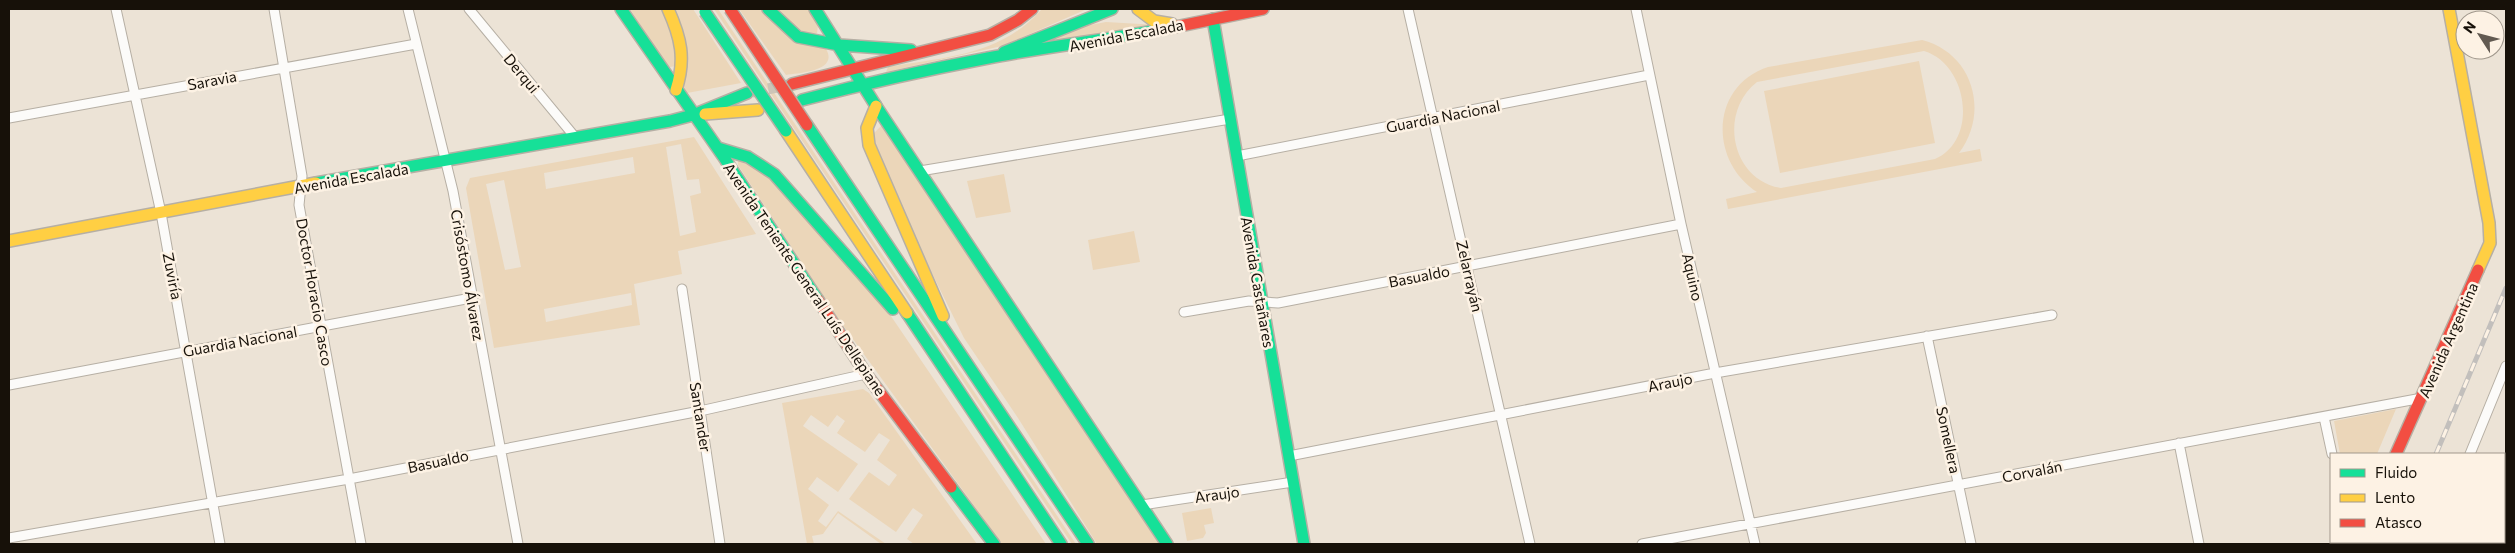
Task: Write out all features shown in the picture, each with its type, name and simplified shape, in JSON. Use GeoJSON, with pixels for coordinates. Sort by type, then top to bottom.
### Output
{"type":"FeatureCollection","features":[{"type":"Feature","properties":{"kind":"main road","name":"Avenida Teniente General Luís Dellepiane"},"geometry":{"type":"LineString","coordinates":[[621,9],[693,115],[718,148],[866,374],[994,544]]}},
{"type":"Feature","properties":{"kind":"main road"},"geometry":{"type":"LineString","coordinates":[[668,9],[684,46],[683,66],[676,90]]}},
{"type":"Feature","properties":{"kind":"main road"},"geometry":{"type":"LineString","coordinates":[[730,9],[1088,544]]}},
{"type":"Feature","properties":{"kind":"main road"},"geometry":{"type":"LineString","coordinates":[[768,9],[798,37],[839,45],[920,51]]}},
{"type":"Feature","properties":{"kind":"main road"},"geometry":{"type":"LineString","coordinates":[[815,9],[854,68],[876,106],[1167,544]]}},
{"type":"Feature","properties":{"kind":"main road"},"geometry":{"type":"LineString","coordinates":[[792,84],[831,76],[920,51],[989,36],[1020,20],[1032,9]]}},
{"type":"Feature","properties":{"kind":"main road","name":"Avenida Escalada"},"geometry":{"type":"LineString","coordinates":[[988,58],[1112,9]]}},
{"type":"Feature","properties":{"kind":"main road"},"geometry":{"type":"LineString","coordinates":[[1138,9],[1154,21],[1179,25]]}},
{"type":"Feature","properties":{"kind":"main road","name":"Avenida Escalada"},"geometry":{"type":"LineString","coordinates":[[802,100],[863,84],[988,58],[1119,38],[1263,9]]}},
{"type":"Feature","properties":{"kind":"main road","name":"Avenida Argentina"},"geometry":{"type":"LineString","coordinates":[[2396,453],[2488,251],[2490,235],[2490,223],[2449,9]]}},
{"type":"Feature","properties":{"kind":"main road"},"geometry":{"type":"LineString","coordinates":[[704,10],[1061,544]]}},
{"type":"Feature","properties":{"kind":"main road","name":"Avenida Castañares"},"geometry":{"type":"LineString","coordinates":[[1213,19],[1304,544]]}},
{"type":"Feature","properties":{"kind":"main road","name":"Avenida Escalada"},"geometry":{"type":"LineString","coordinates":[[9,241],[446,159],[670,121],[693,115],[747,93]]}},
{"type":"Feature","properties":{"kind":"main road"},"geometry":{"type":"LineString","coordinates":[[876,106],[867,128],[869,145],[961,356]]}},
{"type":"Feature","properties":{"kind":"main road","name":"Avenida Escalada"},"geometry":{"type":"LineString","coordinates":[[693,115],[758,110]]}},
{"type":"Feature","properties":{"kind":"main road"},"geometry":{"type":"LineString","coordinates":[[718,148],[754,158],[774,174],[862,271],[940,365]]}},
{"type":"Feature","properties":{"kind":"street","name":"Zuviría"},"geometry":{"type":"LineString","coordinates":[[116,9],[161,213],[187,350],[220,544]]}},
{"type":"Feature","properties":{"kind":"street","name":"Doctor Horacio Casco"},"geometry":{"type":"LineString","coordinates":[[274,9],[302,176],[299,205],[361,544]]}},
{"type":"Feature","properties":{"kind":"street","name":"Crisóstomo Álvarez"},"geometry":{"type":"LineString","coordinates":[[408,9],[446,159],[471,298],[502,448],[518,544]]}},
{"type":"Feature","properties":{"kind":"street","name":"Derqui"},"geometry":{"type":"LineString","coordinates":[[469,9],[575,137]]}},
{"type":"Feature","properties":{"kind":"street","name":"Zelarrayán"},"geometry":{"type":"LineString","coordinates":[[1408,9],[1530,544]]}},
{"type":"Feature","properties":{"kind":"street","name":"Aquino"},"geometry":{"type":"LineString","coordinates":[[1636,9],[1648,75],[1681,224],[1755,544]]}},
{"type":"Feature","properties":{"kind":"street","name":"Saravia"},"geometry":{"type":"LineString","coordinates":[[9,118],[416,44]]}},
{"type":"Feature","properties":{"kind":"street","name":"Guardia Nacional"},"geometry":{"type":"LineString","coordinates":[[1237,156],[1648,75]]}},
{"type":"Feature","properties":{"kind":"street"},"geometry":{"type":"LineString","coordinates":[[920,171],[1230,119]]}},
{"type":"Feature","properties":{"kind":"street","name":"Basualdo"},"geometry":{"type":"LineString","coordinates":[[1184,312],[1249,301],[1278,303],[1681,224]]}},
{"type":"Feature","properties":{"kind":"street","name":"Santander"},"geometry":{"type":"LineString","coordinates":[[682,289],[720,544]]}},
{"type":"Feature","properties":{"kind":"street","name":"Guardia Nacional"},"geometry":{"type":"LineString","coordinates":[[9,385],[471,298]]}},
{"type":"Feature","properties":{"kind":"street","name":"Araujo"},"geometry":{"type":"LineString","coordinates":[[1288,456],[1715,373],[2052,315]]}},
{"type":"Feature","properties":{"kind":"street","name":"Somellera"},"geometry":{"type":"LineString","coordinates":[[1927,336],[1971,544]]}},
{"type":"Feature","properties":{"kind":"street"},"geometry":{"type":"LineString","coordinates":[[2470,453],[2505,373]]}},
{"type":"Feature","properties":{"kind":"street","name":"Basualdo"},"geometry":{"type":"LineString","coordinates":[[9,538],[213,504],[700,412],[866,374]]}},
{"type":"Feature","properties":{"kind":"street","name":"Corvalán"},"geometry":{"type":"LineString","coordinates":[[1642,544],[2422,398]]}},
{"type":"Feature","properties":{"kind":"street"},"geometry":{"type":"LineString","coordinates":[[2324,417],[2332,453]]}},
{"type":"Feature","properties":{"kind":"street"},"geometry":{"type":"LineString","coordinates":[[2179,443],[2199,544]]}},
{"type":"Feature","properties":{"kind":"street","name":"Araujo"},"geometry":{"type":"LineString","coordinates":[[1142,505],[1293,482]]}},
{"type":"Feature","properties":{"kind":"shaded area"},"geometry":{"type":"Polygon","coordinates":[[[630,9],[661,9],[679,48],[676,66],[670,67],[665,63],[630,9]]]}},
{"type":"Feature","properties":{"kind":"shaded area"},"geometry":{"type":"Polygon","coordinates":[[[670,9],[693,9],[741,83],[687,93],[684,87],[670,9]]]}},
{"type":"Feature","properties":{"kind":"shaded area"},"geometry":{"type":"Polygon","coordinates":[[[714,9],[718,9],[1076,544],[1072,544],[714,9]]]}},
{"type":"Feature","properties":{"kind":"shaded area"},"geometry":{"type":"Polygon","coordinates":[[[739,9],[763,9],[826,49],[829,56],[827,62],[816,70],[786,75],[739,9]]]}},
{"type":"Feature","properties":{"kind":"shaded area"},"geometry":{"type":"Polygon","coordinates":[[[774,9],[808,9],[818,25],[817,33],[807,35],[774,9]]]}},
{"type":"Feature","properties":{"kind":"shaded area"},"geometry":{"type":"Polygon","coordinates":[[[1042,9],[1087,9],[1002,46],[886,72],[888,67],[951,57],[990,45],[1026,25],[1042,9]]]}},
{"type":"Feature","properties":{"kind":"shaded area"},"geometry":{"type":"Polygon","coordinates":[[[1106,22],[1158,25],[1161,27],[1027,50],[1069,29],[1106,22]]]}},
{"type":"Feature","properties":{"kind":"shaded area"},"geometry":{"type":"Polygon","coordinates":[[[1922,40],[1940,47],[1954,57],[1964,71],[1971,86],[1974,103],[1973,120],[1968,137],[1959,153],[1980,149],[1982,161],[1728,209],[1726,199],[1757,192],[1741,179],[1730,162],[1724,144],[1723,125],[1726,107],[1735,90],[1749,77],[1768,67],[1922,40]],[[1924,51],[1757,82],[1745,95],[1737,110],[1734,127],[1741,159],[1751,172],[1764,182],[1781,188],[1935,159],[1949,149],[1958,136],[1962,120],[1962,103],[1958,86],[1950,71],[1939,59],[1924,51]]]}},
{"type":"Feature","properties":{"kind":"shaded area"},"geometry":{"type":"Polygon","coordinates":[[[1919,61],[1935,143],[1780,173],[1764,91],[1919,61]]]}},
{"type":"Feature","properties":{"kind":"shaded area"},"geometry":{"type":"Polygon","coordinates":[[[882,125],[1159,544],[1097,544],[1018,418],[964,338],[917,243],[872,135],[882,125]]]}},
{"type":"Feature","properties":{"kind":"shaded area"},"geometry":{"type":"Polygon","coordinates":[[[694,137],[756,234],[678,251],[682,274],[634,284],[640,325],[494,348],[466,188],[470,178],[694,137]],[[681,144],[666,147],[680,236],[696,232],[690,196],[701,193],[699,179],[687,180],[681,144]],[[633,157],[544,173],[546,189],[635,173],[633,157]],[[504,180],[486,184],[505,270],[521,267],[504,180]],[[631,293],[544,309],[546,322],[632,305],[631,293]]]}},
{"type":"Feature","properties":{"kind":"shaded area"},"geometry":{"type":"Polygon","coordinates":[[[750,158],[880,300],[1046,544],[1002,544],[839,320],[738,165],[738,161],[750,158]]]}},
{"type":"Feature","properties":{"kind":"shaded area"},"geometry":{"type":"Polygon","coordinates":[[[1004,174],[1011,212],[976,218],[967,181],[1004,174]]]}},
{"type":"Feature","properties":{"kind":"shaded area"},"geometry":{"type":"Polygon","coordinates":[[[1134,231],[1140,262],[1093,270],[1088,240],[1134,231]]]}},
{"type":"Feature","properties":{"kind":"shaded area"},"geometry":{"type":"Polygon","coordinates":[[[863,389],[869,393],[977,544],[914,544],[907,539],[923,515],[913,508],[896,532],[849,499],[869,472],[889,486],[897,475],[877,460],[890,440],[879,433],[865,452],[837,433],[845,421],[837,415],[828,427],[811,415],[803,426],[858,464],[838,492],[817,477],[808,489],[829,505],[818,521],[826,527],[838,511],[886,544],[881,544],[838,513],[823,534],[812,536],[814,544],[807,544],[782,403],[863,389]]]}},
{"type":"Feature","properties":{"kind":"shaded area"},"geometry":{"type":"Polygon","coordinates":[[[2396,409],[2377,453],[2340,453],[2334,421],[2396,409]]]}},
{"type":"Feature","properties":{"kind":"shaded area"},"geometry":{"type":"Polygon","coordinates":[[[1211,508],[1214,523],[1204,525],[1206,533],[1203,538],[1187,541],[1182,513],[1211,508]]]}},
{"type":"Feature","properties":{"kind":"tunnel"},"geometry":{"type":"LineString","coordinates":[[752,92],[788,85]]}},
{"type":"Feature","properties":{"kind":"railway"},"geometry":{"type":"LineString","coordinates":[[2436,453],[2506,288]]}},
{"type":"Feature","properties":{"kind":"traffic: fast"},"geometry":{"type":"LineString","coordinates":[[621,9],[723,156],[818,300]]}},
{"type":"Feature","properties":{"kind":"traffic: fast"},"geometry":{"type":"LineString","coordinates":[[768,9],[798,37],[839,45]]}},
{"type":"Feature","properties":{"kind":"traffic: fast"},"geometry":{"type":"LineString","coordinates":[[815,9],[876,106],[1167,544]]}},
{"type":"Feature","properties":{"kind":"traffic: fast"},"geometry":{"type":"LineString","coordinates":[[1004,52],[1112,9]]}},
{"type":"Feature","properties":{"kind":"traffic: fast"},"geometry":{"type":"LineString","coordinates":[[705,12],[786,131]]}},
{"type":"Feature","properties":{"kind":"traffic: fast"},"geometry":{"type":"LineString","coordinates":[[1213,19],[1304,544]]}},
{"type":"Feature","properties":{"kind":"traffic: fast"},"geometry":{"type":"LineString","coordinates":[[802,100],[964,63],[1175,27]]}},
{"type":"Feature","properties":{"kind":"traffic: fast"},"geometry":{"type":"LineString","coordinates":[[839,45],[911,50]]}},
{"type":"Feature","properties":{"kind":"traffic: fast"},"geometry":{"type":"LineString","coordinates":[[316,183],[670,121],[693,115],[747,93]]}},
{"type":"Feature","properties":{"kind":"traffic: fast"},"geometry":{"type":"LineString","coordinates":[[807,125],[1088,544]]}},
{"type":"Feature","properties":{"kind":"traffic: fast"},"geometry":{"type":"LineString","coordinates":[[718,148],[748,157],[774,174],[893,309]]}},
{"type":"Feature","properties":{"kind":"traffic: fast"},"geometry":{"type":"LineString","coordinates":[[907,313],[1061,544]]}},
{"type":"Feature","properties":{"kind":"traffic: fast"},"geometry":{"type":"LineString","coordinates":[[951,487],[994,544]]}},
{"type":"Feature","properties":{"kind":"traffic: slow"},"geometry":{"type":"LineString","coordinates":[[668,9],[681,49],[681,68],[676,90]]}},
{"type":"Feature","properties":{"kind":"traffic: slow"},"geometry":{"type":"LineString","coordinates":[[1138,9],[1154,21],[1172,24]]}},
{"type":"Feature","properties":{"kind":"traffic: slow"},"geometry":{"type":"LineString","coordinates":[[2449,9],[2489,223],[2490,243],[2478,270]]}},
{"type":"Feature","properties":{"kind":"traffic: slow"},"geometry":{"type":"LineString","coordinates":[[876,106],[867,128],[869,145],[943,316]]}},
{"type":"Feature","properties":{"kind":"traffic: slow"},"geometry":{"type":"LineString","coordinates":[[705,114],[758,110]]}},
{"type":"Feature","properties":{"kind":"traffic: slow"},"geometry":{"type":"LineString","coordinates":[[786,131],[907,313]]}},
{"type":"Feature","properties":{"kind":"traffic: slow"},"geometry":{"type":"LineString","coordinates":[[9,241],[316,183]]}},
{"type":"Feature","properties":{"kind":"traffic: jam"},"geometry":{"type":"LineString","coordinates":[[730,9],[807,125]]}},
{"type":"Feature","properties":{"kind":"traffic: jam"},"geometry":{"type":"LineString","coordinates":[[792,84],[990,35],[1018,20],[1032,9]]}},
{"type":"Feature","properties":{"kind":"traffic: jam"},"geometry":{"type":"LineString","coordinates":[[1175,27],[1263,9]]}},
{"type":"Feature","properties":{"kind":"traffic: jam"},"geometry":{"type":"LineString","coordinates":[[2396,453],[2478,270]]}},
{"type":"Feature","properties":{"kind":"traffic: jam"},"geometry":{"type":"LineString","coordinates":[[818,300],[866,374],[951,487]]}}]}
